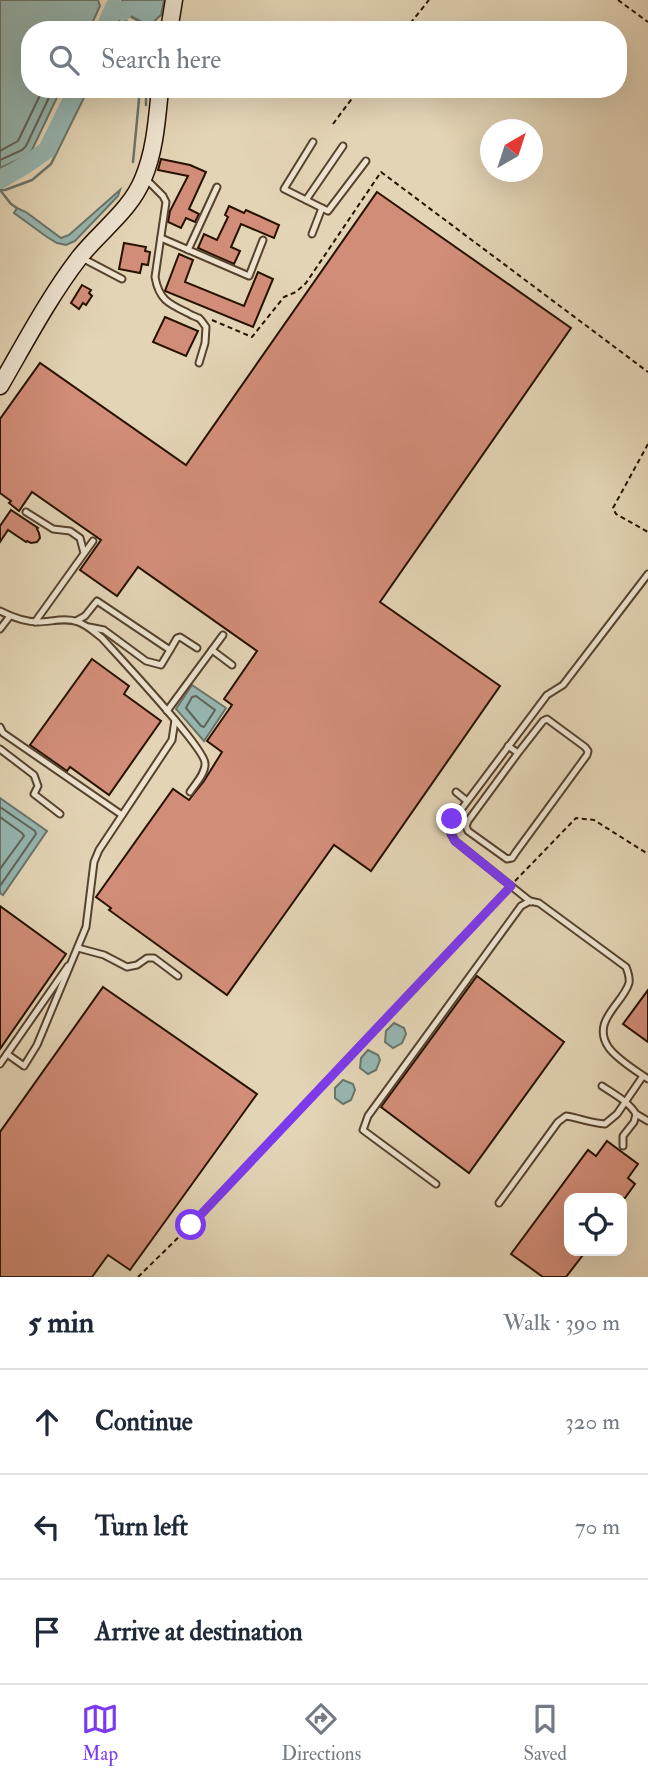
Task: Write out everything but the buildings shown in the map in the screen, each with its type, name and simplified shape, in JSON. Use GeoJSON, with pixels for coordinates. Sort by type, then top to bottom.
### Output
{"type":"FeatureCollection","features":[{"type":"Feature","properties":{"kind":"street"},"geometry":{"type":"LineString","coordinates":[[170,21],[174,0]]}},
{"type":"Feature","properties":{"kind":"street"},"geometry":{"type":"LineString","coordinates":[[0,386],[58,288],[80,257],[123,212],[144,178],[152,155],[159,98]]}},
{"type":"Feature","properties":{"kind":"lane"},"geometry":{"type":"LineString","coordinates":[[313,142],[284,189],[328,211],[366,160]]}},
{"type":"Feature","properties":{"kind":"lane"},"geometry":{"type":"LineString","coordinates":[[306,200],[343,146]]}},
{"type":"Feature","properties":{"kind":"lane"},"geometry":{"type":"LineString","coordinates":[[144,178],[157,188],[166,202],[155,277],[157,289],[167,302],[199,318],[206,327],[200,363]]}},
{"type":"Feature","properties":{"kind":"lane"},"geometry":{"type":"LineString","coordinates":[[188,250],[217,187]]}},
{"type":"Feature","properties":{"kind":"lane"},"geometry":{"type":"LineString","coordinates":[[312,234],[322,208]]}},
{"type":"Feature","properties":{"kind":"lane"},"geometry":{"type":"LineString","coordinates":[[161,238],[249,276],[263,240]]}},
{"type":"Feature","properties":{"kind":"lane"},"geometry":{"type":"LineString","coordinates":[[80,257],[122,279]]}},
{"type":"Feature","properties":{"kind":"lane"},"geometry":{"type":"LineString","coordinates":[[26,512],[53,529],[70,531],[80,538],[84,553]]}},
{"type":"Feature","properties":{"kind":"lane"},"geometry":{"type":"LineString","coordinates":[[35,622],[93,541]]}},
{"type":"Feature","properties":{"kind":"lane"},"geometry":{"type":"LineString","coordinates":[[531,902],[455,841],[450,831],[451,823],[547,695],[563,685],[648,574]]}},
{"type":"Feature","properties":{"kind":"lane"},"geometry":{"type":"LineString","coordinates":[[76,621],[85,616],[97,601],[170,649]]}},
{"type":"Feature","properties":{"kind":"lane"},"geometry":{"type":"LineString","coordinates":[[0,611],[15,619],[35,622],[76,621],[102,638],[201,753],[206,763],[204,771],[190,792]]}},
{"type":"Feature","properties":{"kind":"lane"},"geometry":{"type":"LineString","coordinates":[[0,629],[10,616]]}},
{"type":"Feature","properties":{"kind":"lane"},"geometry":{"type":"LineString","coordinates":[[88,627],[104,630],[146,661],[161,665],[177,638],[180,637],[197,648]]}},
{"type":"Feature","properties":{"kind":"lane"},"geometry":{"type":"LineString","coordinates":[[167,711],[223,635]]}},
{"type":"Feature","properties":{"kind":"lane"},"geometry":{"type":"LineString","coordinates":[[212,650],[232,665]]}},
{"type":"Feature","properties":{"kind":"lane"},"geometry":{"type":"LineString","coordinates":[[547,719],[588,751],[509,859],[503,858],[467,828],[468,821],[518,753],[547,719]]}},
{"type":"Feature","properties":{"kind":"lane"},"geometry":{"type":"LineString","coordinates":[[7,1054],[24,1066],[37,1045],[86,927],[94,862],[99,850],[172,740],[175,720]]}},
{"type":"Feature","properties":{"kind":"lane"},"geometry":{"type":"LineString","coordinates":[[0,727],[3,733],[122,815]]}},
{"type":"Feature","properties":{"kind":"lane"},"geometry":{"type":"LineString","coordinates":[[508,746],[518,753]]}},
{"type":"Feature","properties":{"kind":"lane"},"geometry":{"type":"LineString","coordinates":[[0,749],[34,775],[38,786],[34,794],[60,814]]}},
{"type":"Feature","properties":{"kind":"lane"},"geometry":{"type":"LineString","coordinates":[[479,784],[490,791]]}},
{"type":"Feature","properties":{"kind":"lane"},"geometry":{"type":"LineString","coordinates":[[456,792],[467,801]]}},
{"type":"Feature","properties":{"kind":"lane"},"geometry":{"type":"LineString","coordinates":[[436,1184],[363,1130],[368,1116],[521,906],[531,902],[539,903],[626,967],[629,983],[606,1019],[605,1041],[611,1050],[646,1078],[617,1114],[605,1124],[566,1116],[558,1122],[499,1203]]}},
{"type":"Feature","properties":{"kind":"lane"},"geometry":{"type":"LineString","coordinates":[[77,951],[104,955],[127,967],[138,965],[147,958],[154,958],[178,976]]}},
{"type":"Feature","properties":{"kind":"lane"},"geometry":{"type":"LineString","coordinates":[[0,1064],[77,951]]}},
{"type":"Feature","properties":{"kind":"lane"},"geometry":{"type":"LineString","coordinates":[[602,1086],[648,1121]]}},
{"type":"Feature","properties":{"kind":"lane"},"geometry":{"type":"LineString","coordinates":[[623,1146],[623,1136],[634,1122],[636,1114]]}},
{"type":"Feature","properties":{"kind":"path"},"geometry":{"type":"LineString","coordinates":[[412,21],[429,0]]}},
{"type":"Feature","properties":{"kind":"path"},"geometry":{"type":"LineString","coordinates":[[618,0],[648,22]]}},
{"type":"Feature","properties":{"kind":"path"},"geometry":{"type":"LineString","coordinates":[[333,124],[352,98]]}},
{"type":"Feature","properties":{"kind":"path"},"geometry":{"type":"LineString","coordinates":[[203,317],[252,337],[284,297],[296,292],[306,283],[381,172],[648,372]]}},
{"type":"Feature","properties":{"kind":"path"},"geometry":{"type":"LineString","coordinates":[[648,444],[613,508],[616,514],[648,532]]}},
{"type":"Feature","properties":{"kind":"path"},"geometry":{"type":"LineString","coordinates":[[138,1277],[191,1225],[576,818],[594,820],[648,854]]}},
{"type":"Feature","properties":{"kind":"water"},"geometry":{"type":"Polygon","coordinates":[[[0,0],[98,0],[100,6],[93,21],[21,21],[21,98],[57,98],[32,150],[26,156],[0,168],[0,0]]]}},
{"type":"Feature","properties":{"kind":"water"},"geometry":{"type":"Polygon","coordinates":[[[122,0],[164,0],[161,15],[154,21],[140,21],[123,12],[122,0]]]}},
{"type":"Feature","properties":{"kind":"water"},"geometry":{"type":"Polygon","coordinates":[[[120,190],[118,196],[75,241],[66,245],[47,237],[14,213],[17,208],[26,212],[61,238],[69,235],[120,190]]]}},
{"type":"Feature","properties":{"kind":"water"},"geometry":{"type":"Polygon","coordinates":[[[192,685],[226,708],[204,741],[176,709],[192,685]]]}},
{"type":"Feature","properties":{"kind":"water"},"geometry":{"type":"Polygon","coordinates":[[[0,798],[47,831],[3,895],[0,893],[0,798]]]}},
{"type":"Feature","properties":{"kind":"water"},"geometry":{"type":"Polygon","coordinates":[[[394,1023],[404,1028],[406,1034],[402,1043],[393,1048],[385,1042],[386,1031],[394,1023]]]}},
{"type":"Feature","properties":{"kind":"water"},"geometry":{"type":"Polygon","coordinates":[[[368,1050],[378,1055],[380,1060],[376,1070],[368,1074],[360,1068],[361,1058],[368,1050]]]}},
{"type":"Feature","properties":{"kind":"water"},"geometry":{"type":"Polygon","coordinates":[[[343,1080],[353,1084],[355,1090],[351,1100],[343,1104],[335,1098],[335,1088],[343,1080]]]}},
{"type":"Feature","properties":{"kind":"waterway"},"geometry":{"type":"LineString","coordinates":[[108,21],[114,7],[123,12]]}},
{"type":"Feature","properties":{"kind":"waterway"},"geometry":{"type":"LineString","coordinates":[[123,12],[138,21]]}},
{"type":"Feature","properties":{"kind":"waterway"},"geometry":{"type":"LineString","coordinates":[[119,21],[120,18],[126,21]]}},
{"type":"Feature","properties":{"kind":"waterway"},"geometry":{"type":"LineString","coordinates":[[0,180],[47,150],[73,98]]}},
{"type":"Feature","properties":{"kind":"waterway"},"geometry":{"type":"LineString","coordinates":[[0,190],[32,180],[51,164],[84,98]]}},
{"type":"Feature","properties":{"kind":"waterway"},"geometry":{"type":"LineString","coordinates":[[133,162],[139,98]]}},
{"type":"Feature","properties":{"kind":"waterway"},"geometry":{"type":"LineString","coordinates":[[146,98],[146,105]]}},
{"type":"Feature","properties":{"kind":"waterway"},"geometry":{"type":"LineString","coordinates":[[0,190],[17,208]]}},
{"type":"Feature","properties":{"kind":"route"},"geometry":{"type":"LineString","coordinates":[[191,1225],[511,886],[455,841],[450,831],[452,819]]}}]}
